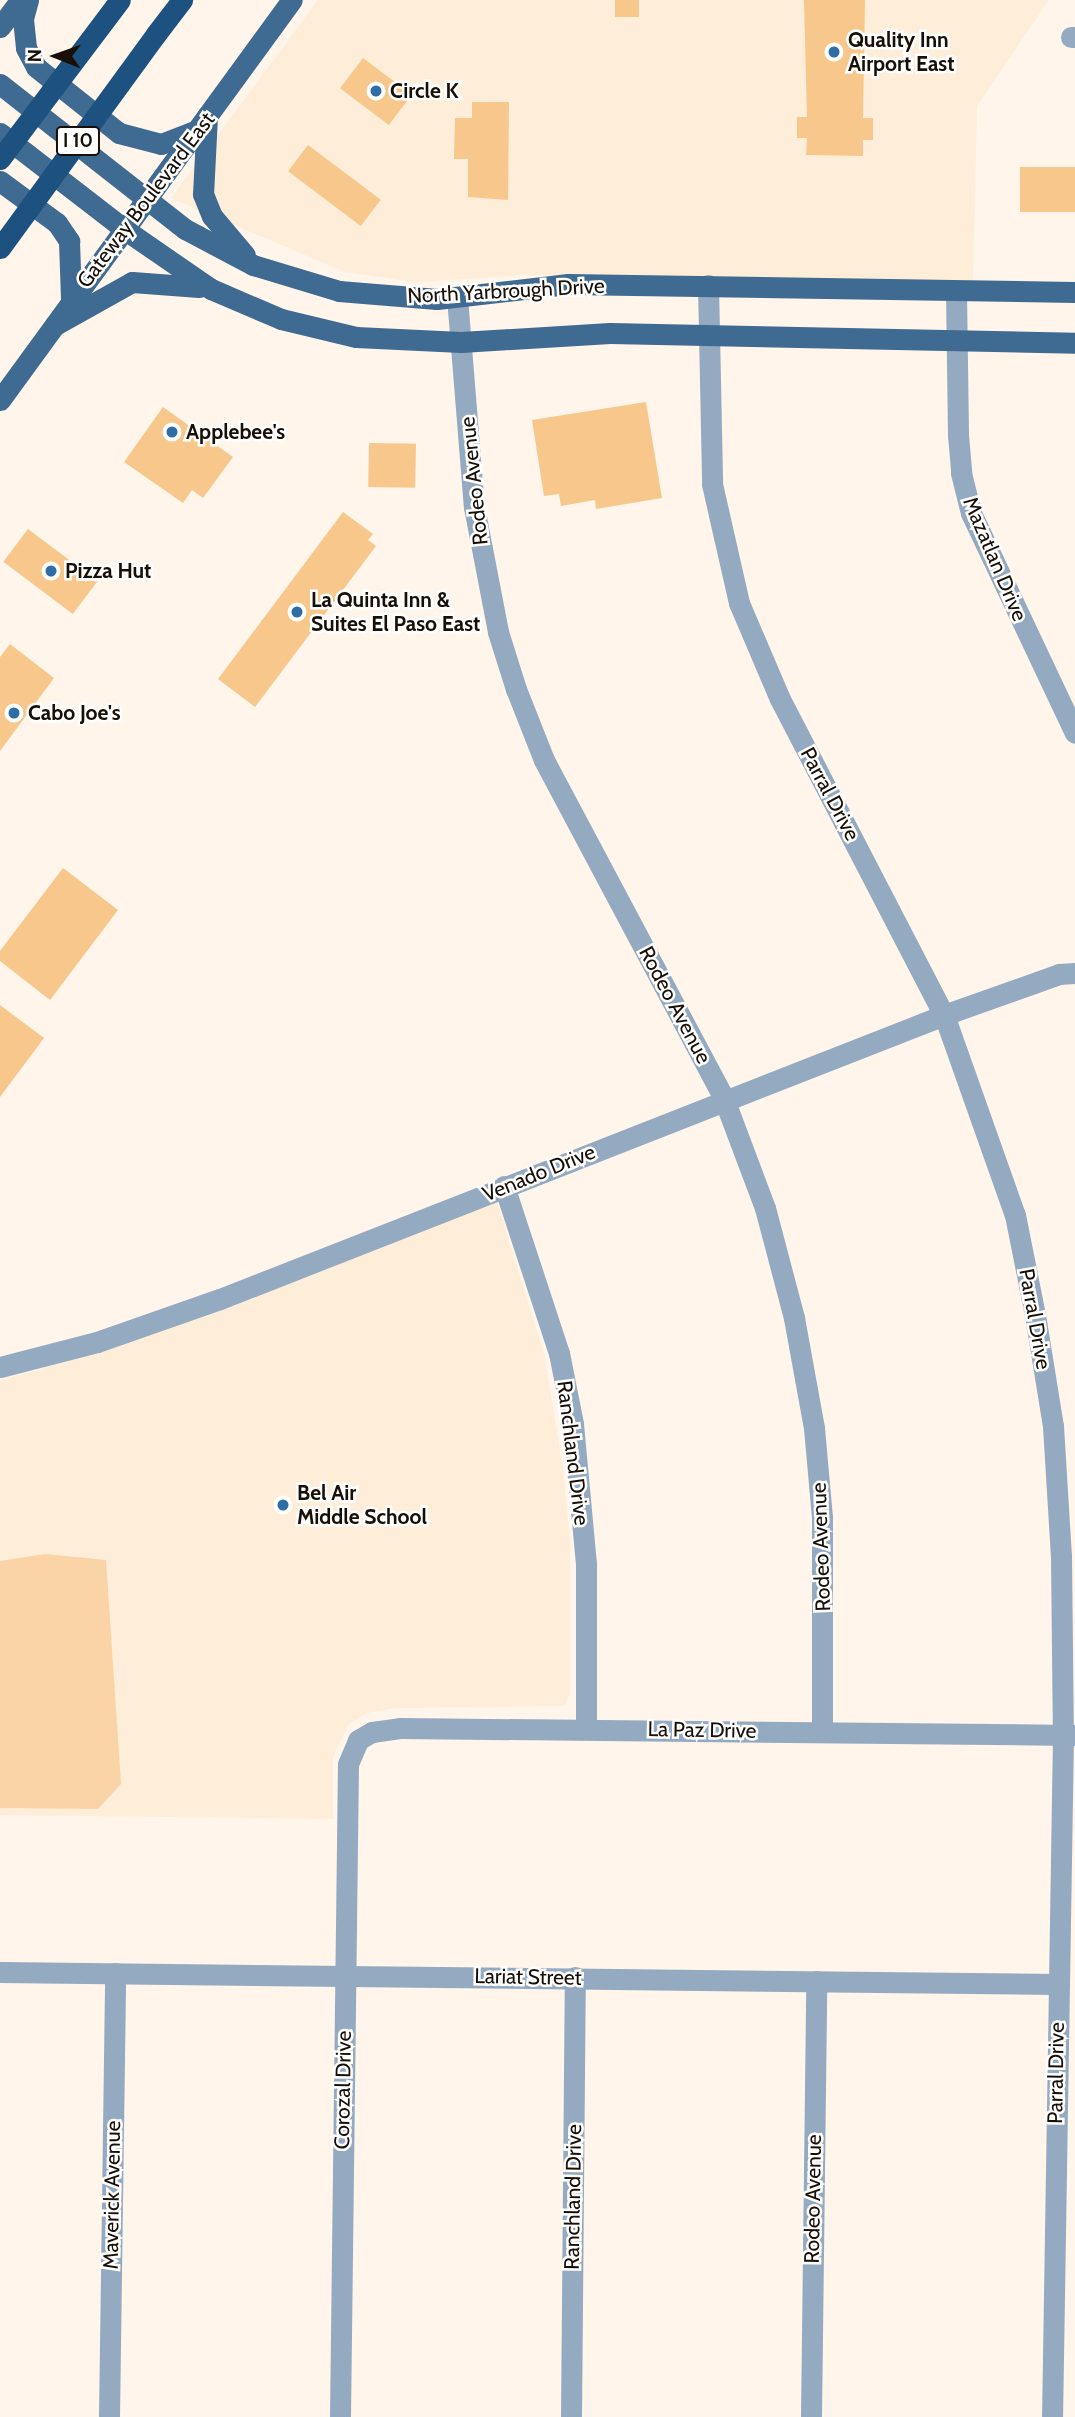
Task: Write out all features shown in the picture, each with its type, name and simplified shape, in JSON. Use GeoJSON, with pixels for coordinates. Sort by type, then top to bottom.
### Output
{"type":"FeatureCollection","features":[{"type":"Feature","properties":{"kind":"highway","name":"I 10"},"geometry":{"type":"LineString","coordinates":[[0,159],[120,0]]}},
{"type":"Feature","properties":{"kind":"highway","name":"I 10"},"geometry":{"type":"LineString","coordinates":[[0,248],[182,0]]}},
{"type":"Feature","properties":{"kind":"main road"},"geometry":{"type":"LineString","coordinates":[[0,7],[14,0]]}},
{"type":"Feature","properties":{"kind":"main road"},"geometry":{"type":"LineString","coordinates":[[0,27],[20,0]]}},
{"type":"Feature","properties":{"kind":"main road"},"geometry":{"type":"LineString","coordinates":[[28,0],[23,19],[26,48],[36,67],[119,133],[161,144],[201,124],[203,194],[212,216],[253,265]]}},
{"type":"Feature","properties":{"kind":"main road","name":"Gateway Boulevard East"},"geometry":{"type":"LineString","coordinates":[[0,400],[71,299],[292,0]]}},
{"type":"Feature","properties":{"kind":"main road","name":"North Yarbrough Drive"},"geometry":{"type":"LineString","coordinates":[[0,84],[145,201],[253,265],[339,291],[392,298],[457,297],[568,284],[1075,292]]}},
{"type":"Feature","properties":{"kind":"main road"},"geometry":{"type":"LineString","coordinates":[[0,134],[124,229],[211,289],[281,319],[319,330],[410,342],[461,342],[610,333],[1075,343]]}},
{"type":"Feature","properties":{"kind":"main road"},"geometry":{"type":"LineString","coordinates":[[0,181],[57,223],[69,241],[71,299]]}},
{"type":"Feature","properties":{"kind":"main road"},"geometry":{"type":"LineString","coordinates":[[53,326],[132,282],[211,289]]}},
{"type":"Feature","properties":{"kind":"street","name":"Parral Drive"},"geometry":{"type":"LineString","coordinates":[[708,285],[712,484],[738,603],[780,699],[944,1015],[1015,1215],[1053,1426],[1069,1735],[1057,1983],[1052,2417]]}},
{"type":"Feature","properties":{"kind":"street","name":"Mazatlan Drive"},"geometry":{"type":"LineString","coordinates":[[956,291],[961,473],[971,513],[1075,733]]}},
{"type":"Feature","properties":{"kind":"street","name":"Rodeo Avenue"},"geometry":{"type":"LineString","coordinates":[[457,297],[474,507],[498,632],[516,689],[544,760],[724,1099],[765,1208],[794,1318],[814,1428],[822,1517],[821,1731]]}},
{"type":"Feature","properties":{"kind":"street","name":"Venado Drive"},"geometry":{"type":"LineString","coordinates":[[0,1367],[97,1342],[220,1299],[724,1099],[944,1015],[1059,974],[1075,973]]}},
{"type":"Feature","properties":{"kind":"street","name":"Ranchland Drive"},"geometry":{"type":"LineString","coordinates":[[504,1186],[559,1353],[573,1424],[586,1563],[586,1728]]}},
{"type":"Feature","properties":{"kind":"street","name":"La Paz Drive"},"geometry":{"type":"LineString","coordinates":[[348,1764],[358,1740],[372,1732],[400,1727],[1069,1735]]}},
{"type":"Feature","properties":{"kind":"street","name":"Corozal Drive"},"geometry":{"type":"LineString","coordinates":[[340,2417],[348,1764]]}},
{"type":"Feature","properties":{"kind":"street","name":"Lariat Street"},"geometry":{"type":"LineString","coordinates":[[0,1972],[344,1973],[1057,1983]]}},
{"type":"Feature","properties":{"kind":"street","name":"Maverick Avenue"},"geometry":{"type":"LineString","coordinates":[[109,2417],[115,1973]]}},
{"type":"Feature","properties":{"kind":"street","name":"Ranchland Drive"},"geometry":{"type":"LineString","coordinates":[[571,2417],[575,1978]]}},
{"type":"Feature","properties":{"kind":"street","name":"Rodeo Avenue"},"geometry":{"type":"LineString","coordinates":[[811,2417],[816,1981]]}},
{"type":"Feature","properties":{"kind":"shaded area"},"geometry":{"type":"Polygon","coordinates":[[[318,0],[1049,0],[977,106],[973,281],[524,275],[416,282],[345,272],[171,198],[318,0]]]}},
{"type":"Feature","properties":{"kind":"shaded area","name":"Bel Air Middle School"},"geometry":{"type":"Polygon","coordinates":[[[497,1202],[544,1354],[563,1469],[570,1541],[570,1694],[564,1706],[396,1708],[367,1713],[348,1725],[333,1757],[333,1819],[0,1815],[0,1380],[39,1370],[497,1202]]]}},
{"type":"Feature","properties":{"kind":"shaded area"},"geometry":{"type":"Polygon","coordinates":[[[45,1554],[106,1560],[121,1784],[98,1809],[0,1808],[0,1561],[45,1554]]]}},
{"type":"Feature","properties":{"kind":"building"},"geometry":{"type":"Polygon","coordinates":[[[615,0],[639,0],[639,17],[615,17],[615,0]]]}},
{"type":"Feature","properties":{"kind":"building","name":"Quality Inn Airport East"},"geometry":{"type":"Polygon","coordinates":[[[804,0],[865,0],[863,118],[873,118],[873,140],[863,140],[863,156],[806,155],[807,138],[797,138],[797,117],[807,117],[804,0]]]}},
{"type":"Feature","properties":{"kind":"building","name":"Circle K"},"geometry":{"type":"Polygon","coordinates":[[[363,58],[412,95],[389,125],[340,88],[363,58]]]}},
{"type":"Feature","properties":{"kind":"building"},"geometry":{"type":"Polygon","coordinates":[[[472,102],[509,102],[508,200],[468,197],[468,159],[454,159],[455,118],[472,118],[472,102]]]}},
{"type":"Feature","properties":{"kind":"building"},"geometry":{"type":"Polygon","coordinates":[[[308,145],[381,200],[361,226],[288,171],[308,145]]]}},
{"type":"Feature","properties":{"kind":"building"},"geometry":{"type":"Polygon","coordinates":[[[1020,167],[1075,167],[1075,212],[1020,212],[1020,167]]]}},
{"type":"Feature","properties":{"kind":"building"},"geometry":{"type":"Polygon","coordinates":[[[646,402],[662,498],[596,509],[595,500],[561,506],[559,494],[544,496],[532,420],[646,402]]]}},
{"type":"Feature","properties":{"kind":"building","name":"Applebee's"},"geometry":{"type":"Polygon","coordinates":[[[163,407],[233,457],[203,498],[192,490],[183,503],[124,462],[163,407]]]}},
{"type":"Feature","properties":{"kind":"building"},"geometry":{"type":"Polygon","coordinates":[[[369,443],[416,444],[415,488],[368,487],[369,443]]]}},
{"type":"Feature","properties":{"kind":"building","name":"La Quinta Inn & Suites El Paso East"},"geometry":{"type":"Polygon","coordinates":[[[343,512],[373,534],[368,540],[376,546],[255,707],[218,679],[343,512]]]}},
{"type":"Feature","properties":{"kind":"building","name":"Pizza Hut"},"geometry":{"type":"Polygon","coordinates":[[[28,529],[97,581],[73,614],[3,562],[28,529]]]}},
{"type":"Feature","properties":{"kind":"building","name":"Cabo Joe's"},"geometry":{"type":"Polygon","coordinates":[[[10,644],[54,678],[0,751],[0,657],[10,644]]]}},
{"type":"Feature","properties":{"kind":"building"},"geometry":{"type":"Polygon","coordinates":[[[63,868],[118,910],[50,1000],[0,961],[0,951],[63,868]]]}},
{"type":"Feature","properties":{"kind":"building"},"geometry":{"type":"Polygon","coordinates":[[[0,1005],[44,1038],[0,1097],[0,1005]]]}},
{"type":"Feature","properties":{"kind":"place","name":"Quality Inn Airport East"},"geometry":{"type":"Point","coordinates":[834,52]}},
{"type":"Feature","properties":{"kind":"place","name":"Circle K"},"geometry":{"type":"Point","coordinates":[376,91]}},
{"type":"Feature","properties":{"kind":"place","name":"Applebee's"},"geometry":{"type":"Point","coordinates":[172,432]}},
{"type":"Feature","properties":{"kind":"place","name":"Pizza Hut"},"geometry":{"type":"Point","coordinates":[51,571]}},
{"type":"Feature","properties":{"kind":"place","name":"La Quinta Inn & Suites El Paso East"},"geometry":{"type":"Point","coordinates":[297,612]}},
{"type":"Feature","properties":{"kind":"place","name":"Cabo Joe's"},"geometry":{"type":"Point","coordinates":[14,713]}},
{"type":"Feature","properties":{"kind":"place","name":"Bel Air Middle School"},"geometry":{"type":"Point","coordinates":[283,1505]}}]}
